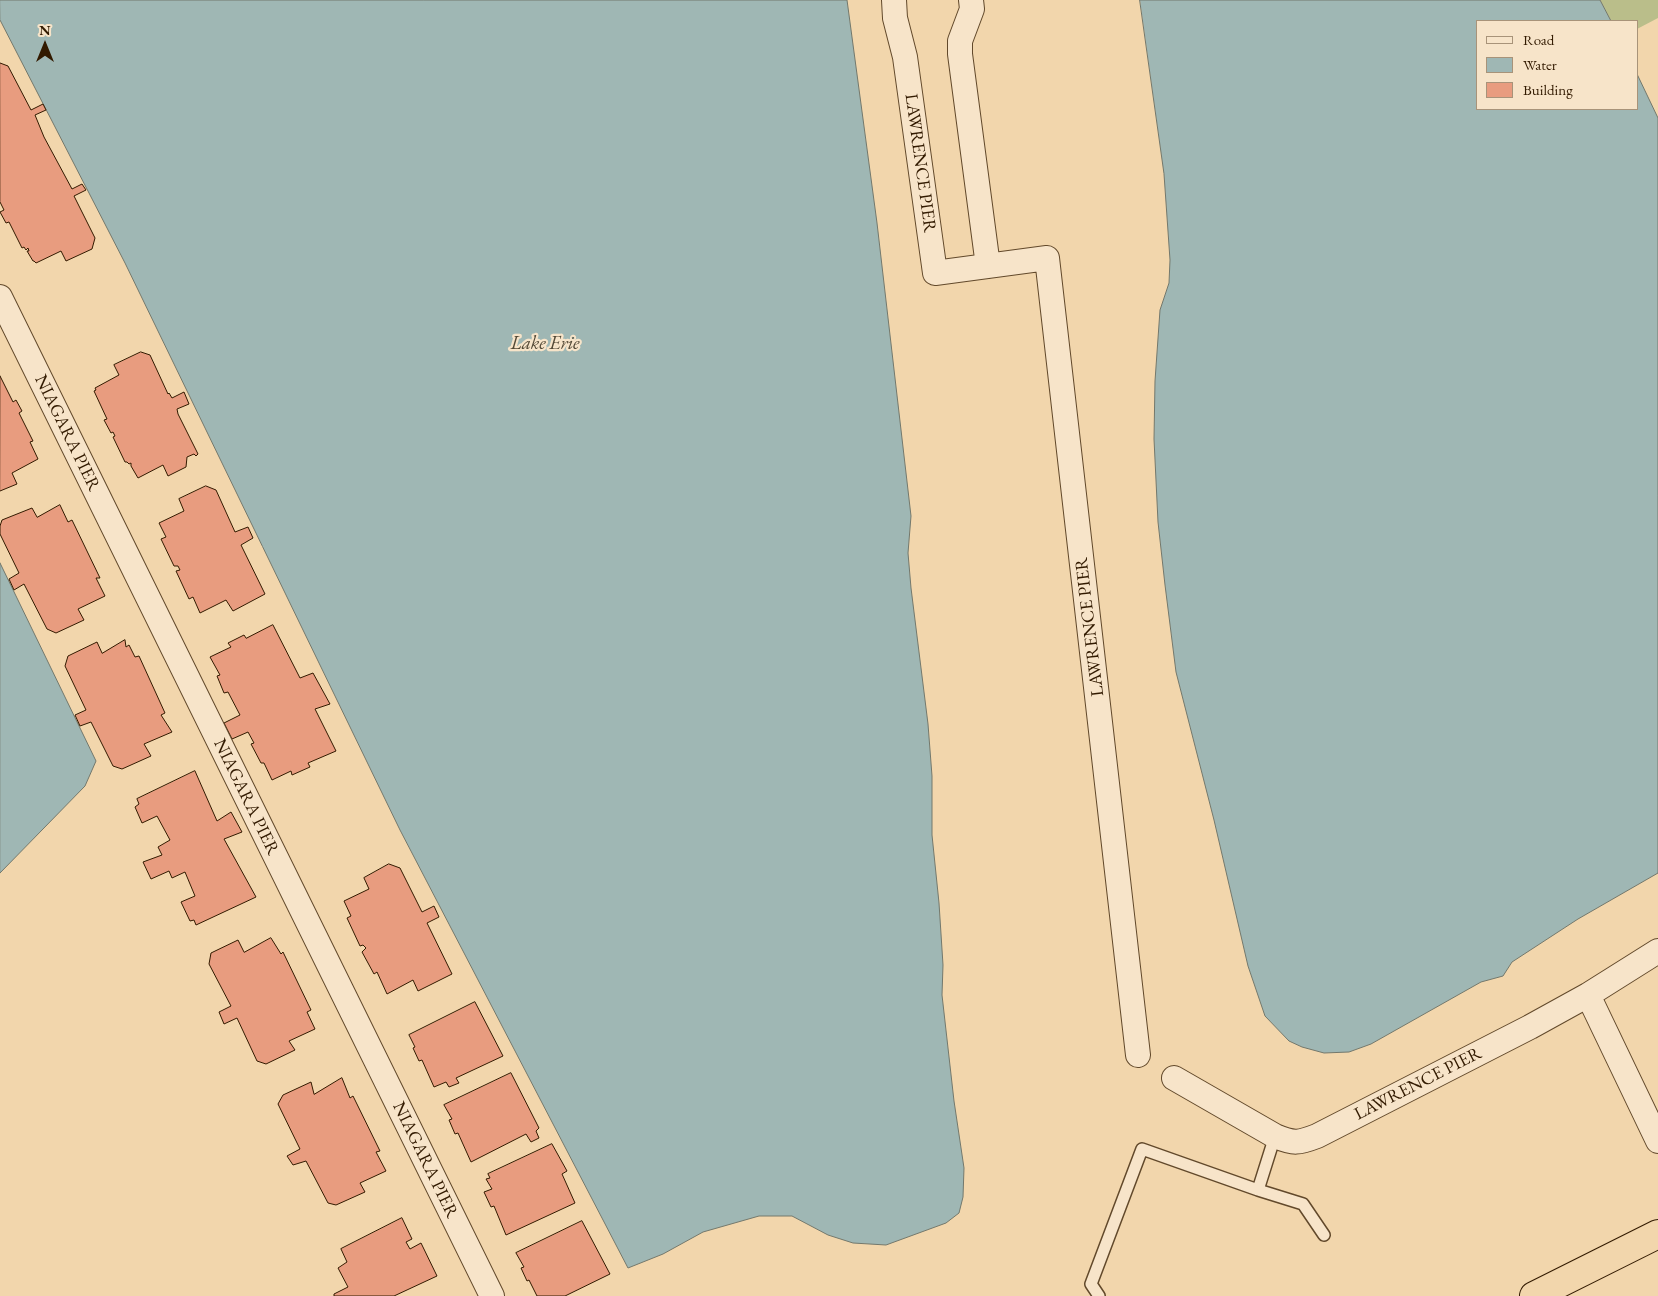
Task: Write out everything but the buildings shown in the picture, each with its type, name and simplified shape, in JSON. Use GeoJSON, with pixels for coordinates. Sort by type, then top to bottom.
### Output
{"type":"FeatureCollection","features":[{"type":"Feature","properties":{"kind":"highway"},"geometry":{"type":"LineString","coordinates":[[1534,1296],[1658,1234]]}},
{"type":"Feature","properties":{"kind":"street","name":"LAWRENCE PIER"},"geometry":{"type":"LineString","coordinates":[[894,0],[895,18],[905,58],[935,272],[1047,258],[1138,1055]]}},
{"type":"Feature","properties":{"kind":"street"},"geometry":{"type":"LineString","coordinates":[[971,0],[972,9],[960,41],[960,54],[988,266]]}},
{"type":"Feature","properties":{"kind":"street","name":"NIAGARA PIER"},"geometry":{"type":"LineString","coordinates":[[0,297],[492,1296]]}},
{"type":"Feature","properties":{"kind":"street","name":"LAWRENCE PIER"},"geometry":{"type":"LineString","coordinates":[[1174,1078],[1275,1136],[1286,1141],[1300,1143],[1530,1027],[1658,952]]}},
{"type":"Feature","properties":{"kind":"street"},"geometry":{"type":"LineString","coordinates":[[1588,994],[1658,1141]]}},
{"type":"Feature","properties":{"kind":"lane"},"geometry":{"type":"LineString","coordinates":[[1258,1190],[1275,1136]]}},
{"type":"Feature","properties":{"kind":"lane"},"geometry":{"type":"LineString","coordinates":[[1099,1296],[1091,1284],[1142,1149],[1303,1204],[1324,1235]]}},
{"type":"Feature","properties":{"kind":"green space"},"geometry":{"type":"Polygon","coordinates":[[[1600,0],[1658,0],[1658,18],[1638,28],[1638,20],[1610,20],[1600,0]]]}},
{"type":"Feature","properties":{"kind":"water","name":"Lake Erie"},"geometry":{"type":"Polygon","coordinates":[[[0,0],[847,0],[877,223],[911,516],[908,553],[928,724],[932,776],[932,835],[943,965],[942,995],[964,1168],[963,1197],[959,1213],[946,1223],[886,1245],[853,1243],[828,1235],[792,1216],[759,1216],[703,1232],[663,1254],[628,1268],[400,830],[125,263],[0,20],[0,0]]]}},
{"type":"Feature","properties":{"kind":"water"},"geometry":{"type":"Polygon","coordinates":[[[1140,0],[1600,0],[1610,20],[1476,20],[1476,110],[1638,110],[1638,76],[1658,118],[1658,873],[1578,919],[1512,962],[1503,976],[1481,982],[1371,1044],[1349,1052],[1324,1053],[1302,1047],[1289,1041],[1265,1016],[1248,966],[1214,820],[1176,672],[1158,522],[1154,439],[1155,381],[1160,310],[1169,283],[1170,260],[1164,174],[1140,0]]]}},
{"type":"Feature","properties":{"kind":"water"},"geometry":{"type":"Polygon","coordinates":[[[0,563],[96,761],[85,786],[0,873],[0,563]]]}}]}
